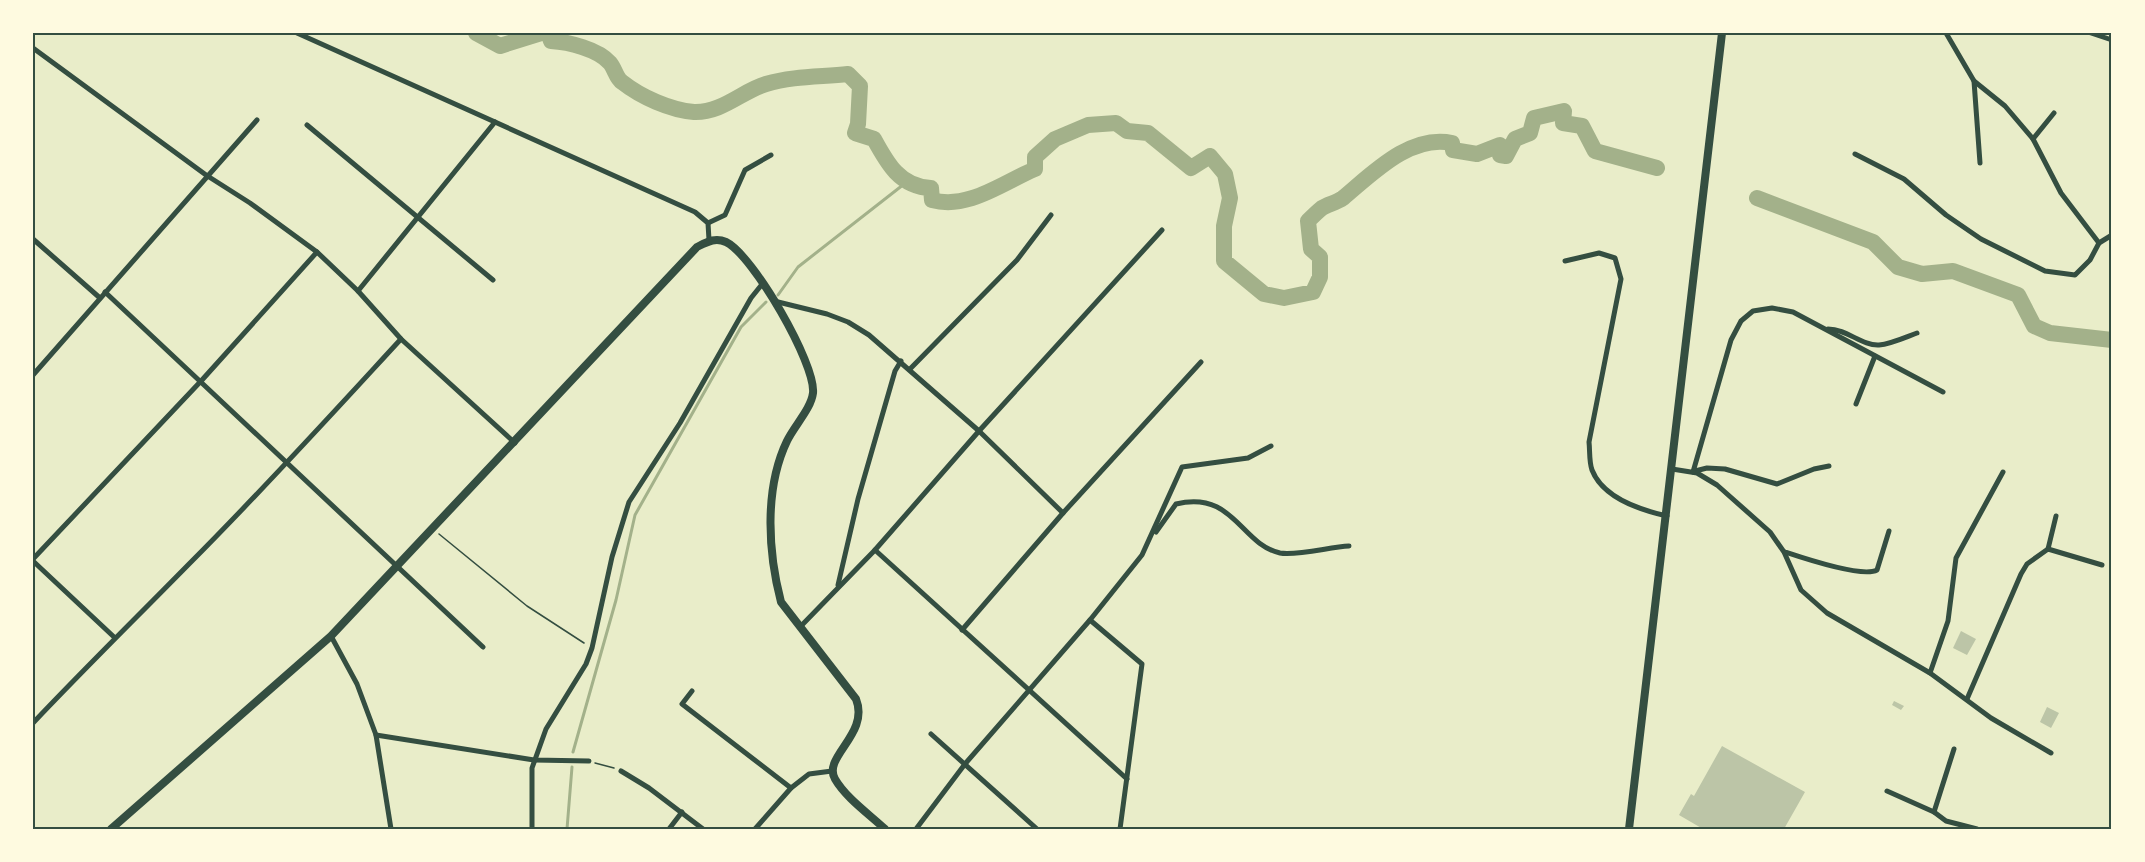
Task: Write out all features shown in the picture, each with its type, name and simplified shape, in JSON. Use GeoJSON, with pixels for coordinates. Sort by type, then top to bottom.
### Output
{"type":"FeatureCollection","features":[{"type":"Feature","properties":{"kind":"main road"},"geometry":{"type":"LineString","coordinates":[[1629,829],[1722,33]]}},
{"type":"Feature","properties":{"kind":"main road"},"geometry":{"type":"LineString","coordinates":[[111,829],[331,636],[515,443],[620,327],[697,247],[710,240],[728,243],[744,256],[774,301],[812,379],[813,395],[787,441],[778,467],[771,525],[776,582],[782,602],[850,688],[860,708],[857,727],[834,763],[832,771],[840,786],[885,829]]}},
{"type":"Feature","properties":{"kind":"street"},"geometry":{"type":"LineString","coordinates":[[297,33],[695,212],[708,223],[710,240]]}},
{"type":"Feature","properties":{"kind":"street"},"geometry":{"type":"LineString","coordinates":[[1946,33],[1974,81],[2005,106],[2033,139],[2061,193],[2099,243]]}},
{"type":"Feature","properties":{"kind":"street"},"geometry":{"type":"LineString","coordinates":[[2091,33],[2112,40]]}},
{"type":"Feature","properties":{"kind":"street"},"geometry":{"type":"LineString","coordinates":[[33,48],[206,175],[250,203],[317,252],[358,291],[400,339],[515,443]]}},
{"type":"Feature","properties":{"kind":"street"},"geometry":{"type":"LineString","coordinates":[[1974,81],[1980,163]]}},
{"type":"Feature","properties":{"kind":"street"},"geometry":{"type":"LineString","coordinates":[[2033,139],[2054,113]]}},
{"type":"Feature","properties":{"kind":"street"},"geometry":{"type":"LineString","coordinates":[[33,375],[206,175],[257,120]]}},
{"type":"Feature","properties":{"kind":"street"},"geometry":{"type":"LineString","coordinates":[[358,291],[495,122]]}},
{"type":"Feature","properties":{"kind":"street"},"geometry":{"type":"LineString","coordinates":[[307,125],[493,280]]}},
{"type":"Feature","properties":{"kind":"street"},"geometry":{"type":"LineString","coordinates":[[1855,154],[1904,179],[1946,215],[1981,239],[2045,272],[2075,275],[2090,260],[2099,243],[2112,235]]}},
{"type":"Feature","properties":{"kind":"street"},"geometry":{"type":"LineString","coordinates":[[708,223],[725,215],[745,170],[771,155]]}},
{"type":"Feature","properties":{"kind":"street"},"geometry":{"type":"LineString","coordinates":[[910,369],[1017,260],[1051,215]]}},
{"type":"Feature","properties":{"kind":"street"},"geometry":{"type":"LineString","coordinates":[[801,626],[875,550],[979,431],[1162,230]]}},
{"type":"Feature","properties":{"kind":"street"},"geometry":{"type":"LineString","coordinates":[[33,239],[100,298]]}},
{"type":"Feature","properties":{"kind":"street"},"geometry":{"type":"LineString","coordinates":[[114,637],[33,560],[202,380],[317,252]]}},
{"type":"Feature","properties":{"kind":"street"},"geometry":{"type":"LineString","coordinates":[[1565,261],[1599,253],[1616,258],[1620,272],[1603,378],[1589,442],[1591,468],[1599,482],[1613,495],[1649,512],[1667,516]]}},
{"type":"Feature","properties":{"kind":"street"},"geometry":{"type":"LineString","coordinates":[[532,829],[534,760],[546,729],[586,664],[592,648],[612,557],[629,502],[680,423],[751,298],[763,283]]}},
{"type":"Feature","properties":{"kind":"street"},"geometry":{"type":"LineString","coordinates":[[105,292],[202,380],[483,647]]}},
{"type":"Feature","properties":{"kind":"street"},"geometry":{"type":"LineString","coordinates":[[774,301],[798,305],[848,322],[869,335],[979,431],[1063,513]]}},
{"type":"Feature","properties":{"kind":"street"},"geometry":{"type":"LineString","coordinates":[[1693,472],[1698,463],[1720,373],[1741,321],[1753,311],[1773,308],[1793,312],[1943,392]]}},
{"type":"Feature","properties":{"kind":"street"},"geometry":{"type":"LineString","coordinates":[[1827,329],[1838,329],[1871,344],[1881,345],[1917,333]]}},
{"type":"Feature","properties":{"kind":"street"},"geometry":{"type":"LineString","coordinates":[[33,723],[114,637],[189,564],[287,462],[400,339]]}},
{"type":"Feature","properties":{"kind":"street"},"geometry":{"type":"LineString","coordinates":[[1856,404],[1875,356]]}},
{"type":"Feature","properties":{"kind":"street"},"geometry":{"type":"LineString","coordinates":[[838,586],[864,478],[895,371],[901,362]]}},
{"type":"Feature","properties":{"kind":"street"},"geometry":{"type":"LineString","coordinates":[[962,630],[1063,513],[1201,362]]}},
{"type":"Feature","properties":{"kind":"street"},"geometry":{"type":"LineString","coordinates":[[916,829],[965,764],[1090,620],[1142,555],[1182,467],[1248,458],[1270,446]]}},
{"type":"Feature","properties":{"kind":"street"},"geometry":{"type":"LineString","coordinates":[[1693,472],[1707,468],[1725,469],[1777,484],[1814,469],[1829,466]]}},
{"type":"Feature","properties":{"kind":"street"},"geometry":{"type":"LineString","coordinates":[[1672,469],[1693,472],[1717,485],[1770,532],[1784,552],[1801,590],[1827,613],[1930,673],[1991,718],[2051,753]]}},
{"type":"Feature","properties":{"kind":"street"},"geometry":{"type":"LineString","coordinates":[[1930,673],[1948,621],[1956,558],[2003,472]]}},
{"type":"Feature","properties":{"kind":"street"},"geometry":{"type":"LineString","coordinates":[[1151,538],[1176,504],[1198,501],[1215,506],[1235,518],[1256,538],[1278,553],[1349,546]]}},
{"type":"Feature","properties":{"kind":"street"},"geometry":{"type":"LineString","coordinates":[[1967,699],[2021,574],[2027,564],[2048,549],[2056,516]]}},
{"type":"Feature","properties":{"kind":"street"},"geometry":{"type":"LineString","coordinates":[[1784,552],[1842,568],[1872,573],[1877,570],[1889,531]]}},
{"type":"Feature","properties":{"kind":"street"},"geometry":{"type":"LineString","coordinates":[[2048,549],[2102,564]]}},
{"type":"Feature","properties":{"kind":"street"},"geometry":{"type":"LineString","coordinates":[[875,550],[1127,779]]}},
{"type":"Feature","properties":{"kind":"street"},"geometry":{"type":"LineString","coordinates":[[1090,620],[1142,664],[1120,829]]}},
{"type":"Feature","properties":{"kind":"street"},"geometry":{"type":"LineString","coordinates":[[331,636],[357,684],[376,735],[391,829]]}},
{"type":"Feature","properties":{"kind":"street"},"geometry":{"type":"LineString","coordinates":[[692,691],[681,704],[791,788]]}},
{"type":"Feature","properties":{"kind":"street"},"geometry":{"type":"LineString","coordinates":[[931,734],[1038,829]]}},
{"type":"Feature","properties":{"kind":"street"},"geometry":{"type":"LineString","coordinates":[[376,735],[534,760],[588,761]]}},
{"type":"Feature","properties":{"kind":"street"},"geometry":{"type":"LineString","coordinates":[[1934,812],[1954,749]]}},
{"type":"Feature","properties":{"kind":"street"},"geometry":{"type":"LineString","coordinates":[[621,771],[703,829]]}},
{"type":"Feature","properties":{"kind":"street"},"geometry":{"type":"LineString","coordinates":[[755,829],[791,788],[809,774],[832,771]]}},
{"type":"Feature","properties":{"kind":"street"},"geometry":{"type":"LineString","coordinates":[[1887,791],[1934,812],[1946,820],[1977,829]]}},
{"type":"Feature","properties":{"kind":"street"},"geometry":{"type":"LineString","coordinates":[[669,829],[682,813]]}},
{"type":"Feature","properties":{"kind":"path"},"geometry":{"type":"LineString","coordinates":[[434,529],[537,613],[592,648]]}},
{"type":"Feature","properties":{"kind":"path"},"geometry":{"type":"LineString","coordinates":[[588,761],[607,766]]}},
{"type":"Feature","properties":{"kind":"building"},"geometry":{"type":"Polygon","coordinates":[[[1961,631],[1976,639],[1967,655],[1953,648],[1961,631]]]}},
{"type":"Feature","properties":{"kind":"building"},"geometry":{"type":"Polygon","coordinates":[[[1894,701],[1904,706],[1901,710],[1892,705],[1894,701]]]}},
{"type":"Feature","properties":{"kind":"building"},"geometry":{"type":"Polygon","coordinates":[[[2047,707],[2059,713],[2051,728],[2040,722],[2047,707]]]}},
{"type":"Feature","properties":{"kind":"building"},"geometry":{"type":"Polygon","coordinates":[[[1722,746],[1805,792],[1784,829],[1707,827],[1703,829],[1679,815],[1691,794],[1694,796],[1722,746]]]}},
{"type":"Feature","properties":{"kind":"waterway"},"geometry":{"type":"LineString","coordinates":[[476,33],[500,46],[541,33]]}},
{"type":"Feature","properties":{"kind":"waterway"},"geometry":{"type":"LineString","coordinates":[[548,33],[551,41],[582,47],[605,58],[612,65],[620,80],[638,93],[666,106],[685,111],[714,109],[757,87],[776,81],[848,74],[860,86],[858,124],[855,133],[874,139],[884,157],[903,178],[920,187],[931,188],[932,200],[959,201],[985,194],[1035,169],[1035,157],[1055,139],[1088,125],[1116,123],[1127,131],[1148,133],[1191,168],[1210,156],[1225,174],[1230,198],[1224,226],[1224,261],[1264,294],[1284,298],[1313,292],[1320,277],[1320,257],[1311,249],[1308,221],[1322,208],[1343,198],[1393,158],[1421,144],[1452,143],[1453,150],[1477,154],[1500,145],[1500,155],[1506,156],[1515,139],[1530,133],[1534,118],[1564,111],[1563,123],[1582,126],[1595,151],[1657,168]]}},
{"type":"Feature","properties":{"kind":"waterway"},"geometry":{"type":"LineString","coordinates":[[778,295],[798,267],[908,181]]}},
{"type":"Feature","properties":{"kind":"waterway"},"geometry":{"type":"LineString","coordinates":[[1757,198],[1873,242],[1898,267],[1922,274],[1953,271],[2018,295],[2034,326],[2050,333],[2112,340]]}},
{"type":"Feature","properties":{"kind":"waterway"},"geometry":{"type":"LineString","coordinates":[[573,752],[616,600],[635,515],[741,327],[766,302]]}},
{"type":"Feature","properties":{"kind":"waterway"},"geometry":{"type":"LineString","coordinates":[[567,829],[572,767]]}}]}
